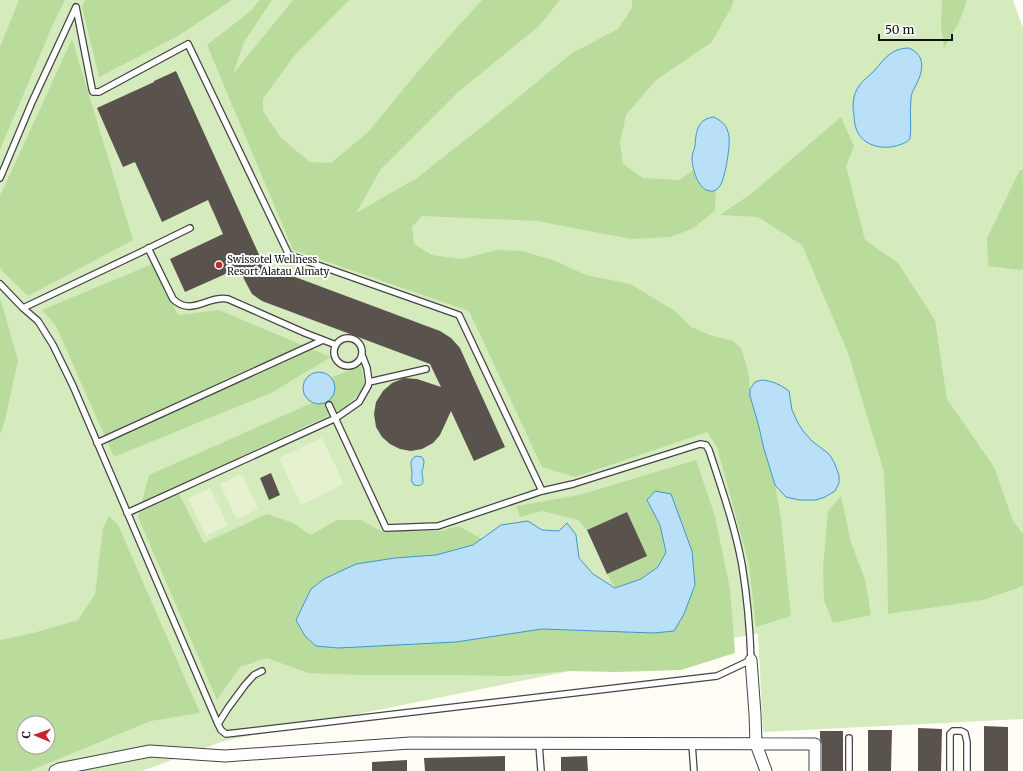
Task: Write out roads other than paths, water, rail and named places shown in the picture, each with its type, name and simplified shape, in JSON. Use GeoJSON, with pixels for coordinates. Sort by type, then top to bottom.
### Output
{"type":"FeatureCollection","features":[{"type":"Feature","properties":{"kind":"street"},"geometry":{"type":"LineString","coordinates":[[750,660],[756,744],[766,771]]}},
{"type":"Feature","properties":{"kind":"street"},"geometry":{"type":"LineString","coordinates":[[55,771],[150,751],[225,756],[410,743],[815,744],[815,771]]}},
{"type":"Feature","properties":{"kind":"lane"},"geometry":{"type":"LineString","coordinates":[[0,178],[32,102],[79,0]]}},
{"type":"Feature","properties":{"kind":"lane"},"geometry":{"type":"LineString","coordinates":[[76,7],[93,92],[99,92],[188,44],[290,255],[459,315],[542,491]]}},
{"type":"Feature","properties":{"kind":"lane"},"geometry":{"type":"LineString","coordinates":[[23,308],[190,228]]}},
{"type":"Feature","properties":{"kind":"lane"},"geometry":{"type":"LineString","coordinates":[[148,248],[173,299],[179,305],[186,307],[195,306],[215,300],[228,299],[336,346]]}},
{"type":"Feature","properties":{"kind":"lane"},"geometry":{"type":"LineString","coordinates":[[0,284],[38,321],[53,345],[73,386],[218,724],[221,730],[226,734],[717,676],[750,660],[750,640],[742,564],[724,496],[706,445],[700,444],[573,484],[542,491],[438,526],[386,528],[329,405]]}},
{"type":"Feature","properties":{"kind":"lane"},"geometry":{"type":"LineString","coordinates":[[127,513],[336,418],[359,402],[369,382],[367,368],[360,346],[355,340],[346,339],[338,342],[334,350],[335,358],[345,366],[354,365],[362,355]]}},
{"type":"Feature","properties":{"kind":"lane"},"geometry":{"type":"LineString","coordinates":[[97,443],[323,340]]}},
{"type":"Feature","properties":{"kind":"lane"},"geometry":{"type":"LineString","coordinates":[[369,382],[426,369]]}},
{"type":"Feature","properties":{"kind":"lane"},"geometry":{"type":"LineString","coordinates":[[218,724],[245,685],[254,675],[262,671]]}},
{"type":"Feature","properties":{"kind":"lane"},"geometry":{"type":"LineString","coordinates":[[950,771],[950,734],[953,731],[961,731],[965,733],[967,771]]}},
{"type":"Feature","properties":{"kind":"lane"},"geometry":{"type":"LineString","coordinates":[[849,738],[849,771]]}},
{"type":"Feature","properties":{"kind":"lane"},"geometry":{"type":"LineString","coordinates":[[539,744],[541,771]]}},
{"type":"Feature","properties":{"kind":"lane"},"geometry":{"type":"LineString","coordinates":[[692,744],[694,771]]}},
{"type":"Feature","properties":{"kind":"water"},"geometry":{"type":"Polygon","coordinates":[[[909,48],[919,55],[922,65],[920,76],[911,96],[910,139],[894,146],[876,146],[861,138],[855,126],[853,108],[855,93],[862,82],[887,56],[897,50],[909,48]]]}},
{"type":"Feature","properties":{"kind":"water"},"geometry":{"type":"Polygon","coordinates":[[[714,117],[725,125],[729,136],[729,143],[722,182],[718,188],[711,191],[702,187],[696,178],[692,158],[698,127],[704,120],[714,117]]]}},
{"type":"Feature","properties":{"kind":"water"},"geometry":{"type":"Polygon","coordinates":[[[316,372],[322,372],[331,376],[335,388],[331,400],[322,404],[316,404],[307,400],[303,391],[303,385],[307,376],[316,372]]]}},
{"type":"Feature","properties":{"kind":"water"},"geometry":{"type":"Polygon","coordinates":[[[762,380],[770,381],[789,391],[792,410],[803,431],[812,441],[829,454],[834,462],[839,475],[839,483],[835,491],[825,497],[816,500],[799,500],[786,497],[775,485],[750,396],[750,389],[755,382],[762,380]]]}},
{"type":"Feature","properties":{"kind":"water"},"geometry":{"type":"Polygon","coordinates":[[[416,456],[422,457],[424,461],[422,471],[423,482],[418,486],[414,485],[411,480],[411,461],[416,456]]]}},
{"type":"Feature","properties":{"kind":"water"},"geometry":{"type":"Polygon","coordinates":[[[655,491],[671,494],[692,551],[695,585],[684,614],[674,631],[654,633],[542,629],[456,642],[338,648],[316,646],[305,636],[296,620],[311,589],[324,579],[356,564],[395,558],[436,555],[473,545],[501,525],[528,521],[542,530],[559,531],[567,523],[576,535],[579,558],[593,574],[615,588],[641,579],[658,567],[666,552],[660,525],[647,500],[655,491]]]}},
{"type":"Feature","properties":{"kind":"place","name":"Swissotel Wellness Resort Alatau Almaty"},"geometry":{"type":"Point","coordinates":[219,265]}}]}
